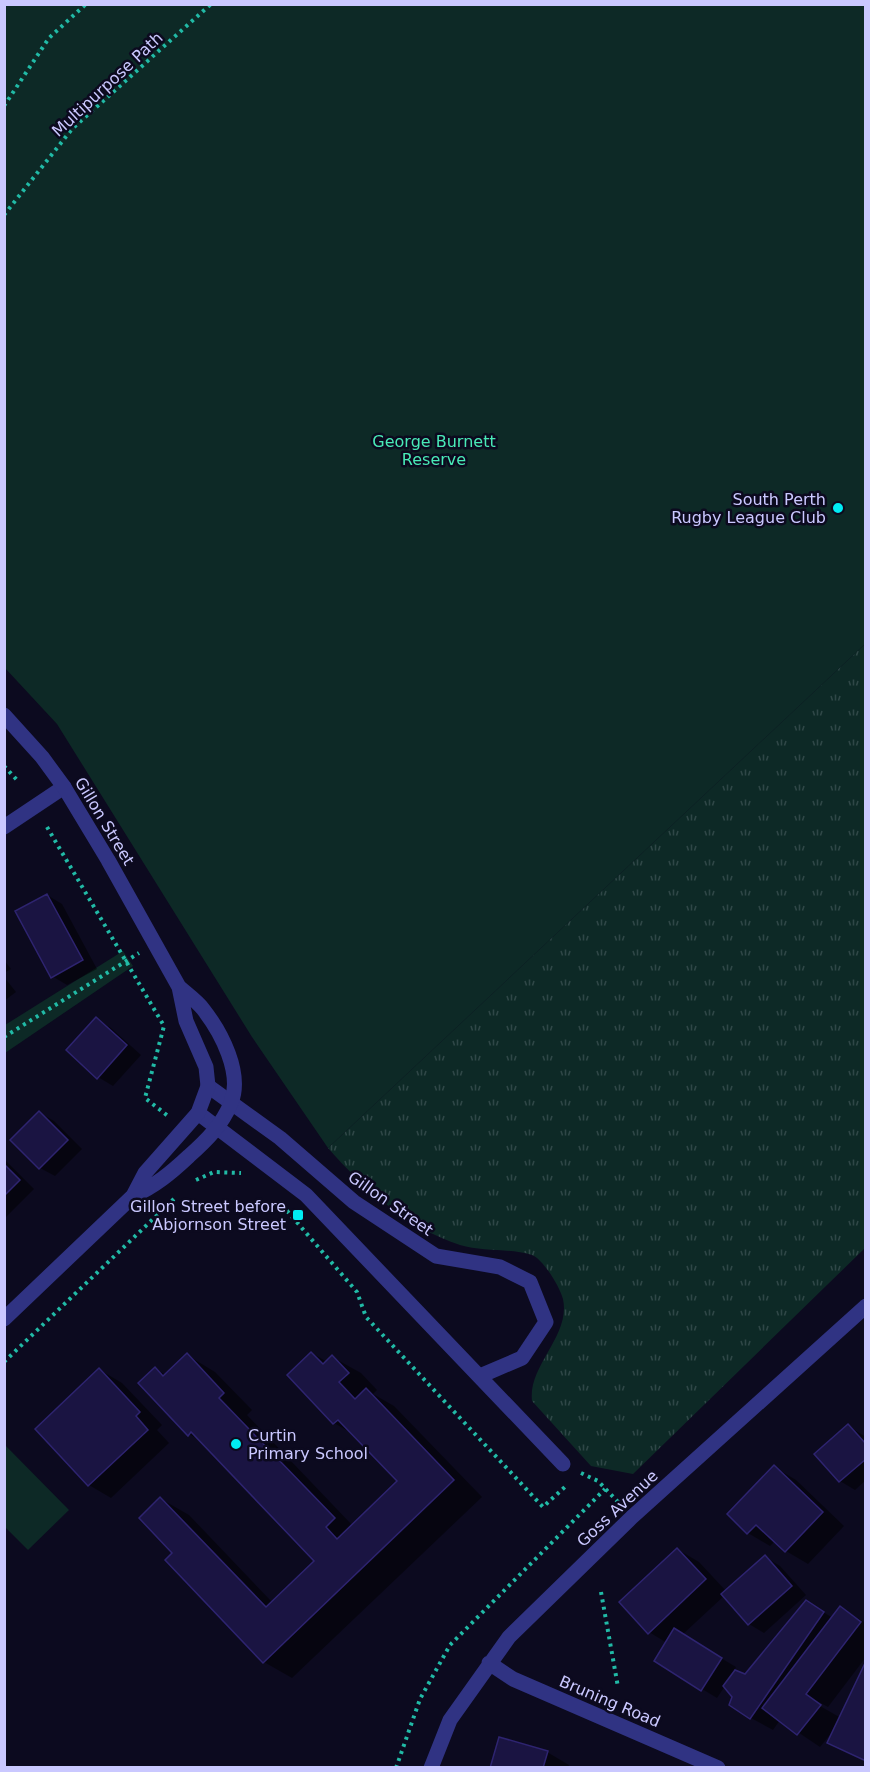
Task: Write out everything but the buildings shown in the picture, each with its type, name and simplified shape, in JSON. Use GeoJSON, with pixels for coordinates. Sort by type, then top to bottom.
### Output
{"type":"FeatureCollection","features":[{"type":"Feature","properties":{"kind":"street","name":"Gillon Street"},"geometry":{"type":"LineString","coordinates":[[4,715],[42,757],[64,787],[180,987],[203,1008],[224,1046],[232,1066],[234,1085],[232,1101],[218,1129]]}},
{"type":"Feature","properties":{"kind":"street"},"geometry":{"type":"LineString","coordinates":[[4,827],[64,787]]}},
{"type":"Feature","properties":{"kind":"street","name":"Gillon Street"},"geometry":{"type":"LineString","coordinates":[[180,987],[186,1021],[206,1067],[208,1086],[232,1101],[280,1138],[354,1202],[436,1256],[500,1267],[530,1282],[546,1322],[522,1358],[480,1376]]}},
{"type":"Feature","properties":{"kind":"street"},"geometry":{"type":"LineString","coordinates":[[133,1196],[145,1173],[198,1113],[208,1086]]}},
{"type":"Feature","properties":{"kind":"street"},"geometry":{"type":"LineString","coordinates":[[198,1113],[306,1195],[563,1464]]}},
{"type":"Feature","properties":{"kind":"street"},"geometry":{"type":"LineString","coordinates":[[4,1319],[133,1196],[156,1185],[218,1129]]}},
{"type":"Feature","properties":{"kind":"street","name":"Goss Avenue"},"geometry":{"type":"LineString","coordinates":[[430,1767],[450,1720],[509,1637],[632,1517],[866,1306]]}},
{"type":"Feature","properties":{"kind":"street","name":"Bruning Road"},"geometry":{"type":"LineString","coordinates":[[489,1663],[513,1679],[718,1767]]}},
{"type":"Feature","properties":{"kind":"path"},"geometry":{"type":"LineString","coordinates":[[4,106],[49,38],[86,4]]}},
{"type":"Feature","properties":{"kind":"path","name":"Multipurpose Path"},"geometry":{"type":"LineString","coordinates":[[4,215],[72,129],[211,4]]}},
{"type":"Feature","properties":{"kind":"path"},"geometry":{"type":"LineString","coordinates":[[4,766],[18,780]]}},
{"type":"Feature","properties":{"kind":"path"},"geometry":{"type":"LineString","coordinates":[[47,827],[164,1026],[145,1098],[174,1120]]}},
{"type":"Feature","properties":{"kind":"path"},"geometry":{"type":"LineString","coordinates":[[4,1037],[156,944]]}},
{"type":"Feature","properties":{"kind":"path"},"geometry":{"type":"LineString","coordinates":[[212,1161],[214,1172]]}},
{"type":"Feature","properties":{"kind":"path"},"geometry":{"type":"LineString","coordinates":[[192,1182],[214,1172],[244,1173]]}},
{"type":"Feature","properties":{"kind":"path"},"geometry":{"type":"LineString","coordinates":[[4,1362],[183,1190]]}},
{"type":"Feature","properties":{"kind":"path"},"geometry":{"type":"LineString","coordinates":[[274,1197],[357,1292],[366,1317],[543,1507],[581,1473]]}},
{"type":"Feature","properties":{"kind":"path"},"geometry":{"type":"LineString","coordinates":[[563,1464],[598,1481],[632,1517]]}},
{"type":"Feature","properties":{"kind":"path"},"geometry":{"type":"LineString","coordinates":[[396,1767],[420,1699],[450,1644],[605,1489]]}},
{"type":"Feature","properties":{"kind":"path"},"geometry":{"type":"LineString","coordinates":[[601,1592],[618,1687]]}},
{"type":"Feature","properties":{"kind":"green space","name":"George Burnett Reserve"},"geometry":{"type":"Polygon","coordinates":[[[5,4],[865,5],[865,644],[328,1148],[252,1037],[57,724],[5,668],[5,4]]]}},
{"type":"Feature","properties":{"kind":"green space"},"geometry":{"type":"Polygon","coordinates":[[[865,644],[865,1248],[633,1474],[591,1466],[532,1401],[536,1375],[556,1338],[564,1313],[561,1294],[546,1268],[532,1255],[460,1245],[422,1228],[371,1192],[328,1148],[865,644]]]}},
{"type":"Feature","properties":{"kind":"green space"},"geometry":{"type":"Polygon","coordinates":[[[123,951],[133,966],[5,1053],[5,1025],[123,951]]]}},
{"type":"Feature","properties":{"kind":"green space"},"geometry":{"type":"Polygon","coordinates":[[[5,1445],[69,1510],[28,1550],[5,1527],[5,1445]]]}},
{"type":"Feature","properties":{"kind":"place","name":"South Perth Rugby League Club"},"geometry":{"type":"Point","coordinates":[838,508]}},
{"type":"Feature","properties":{"kind":"place","name":"Gillon Street before Abjornson Street"},"geometry":{"type":"Point","coordinates":[298,1215]}},
{"type":"Feature","properties":{"kind":"place","name":"Curtin Primary School"},"geometry":{"type":"Point","coordinates":[236,1444]}}]}
